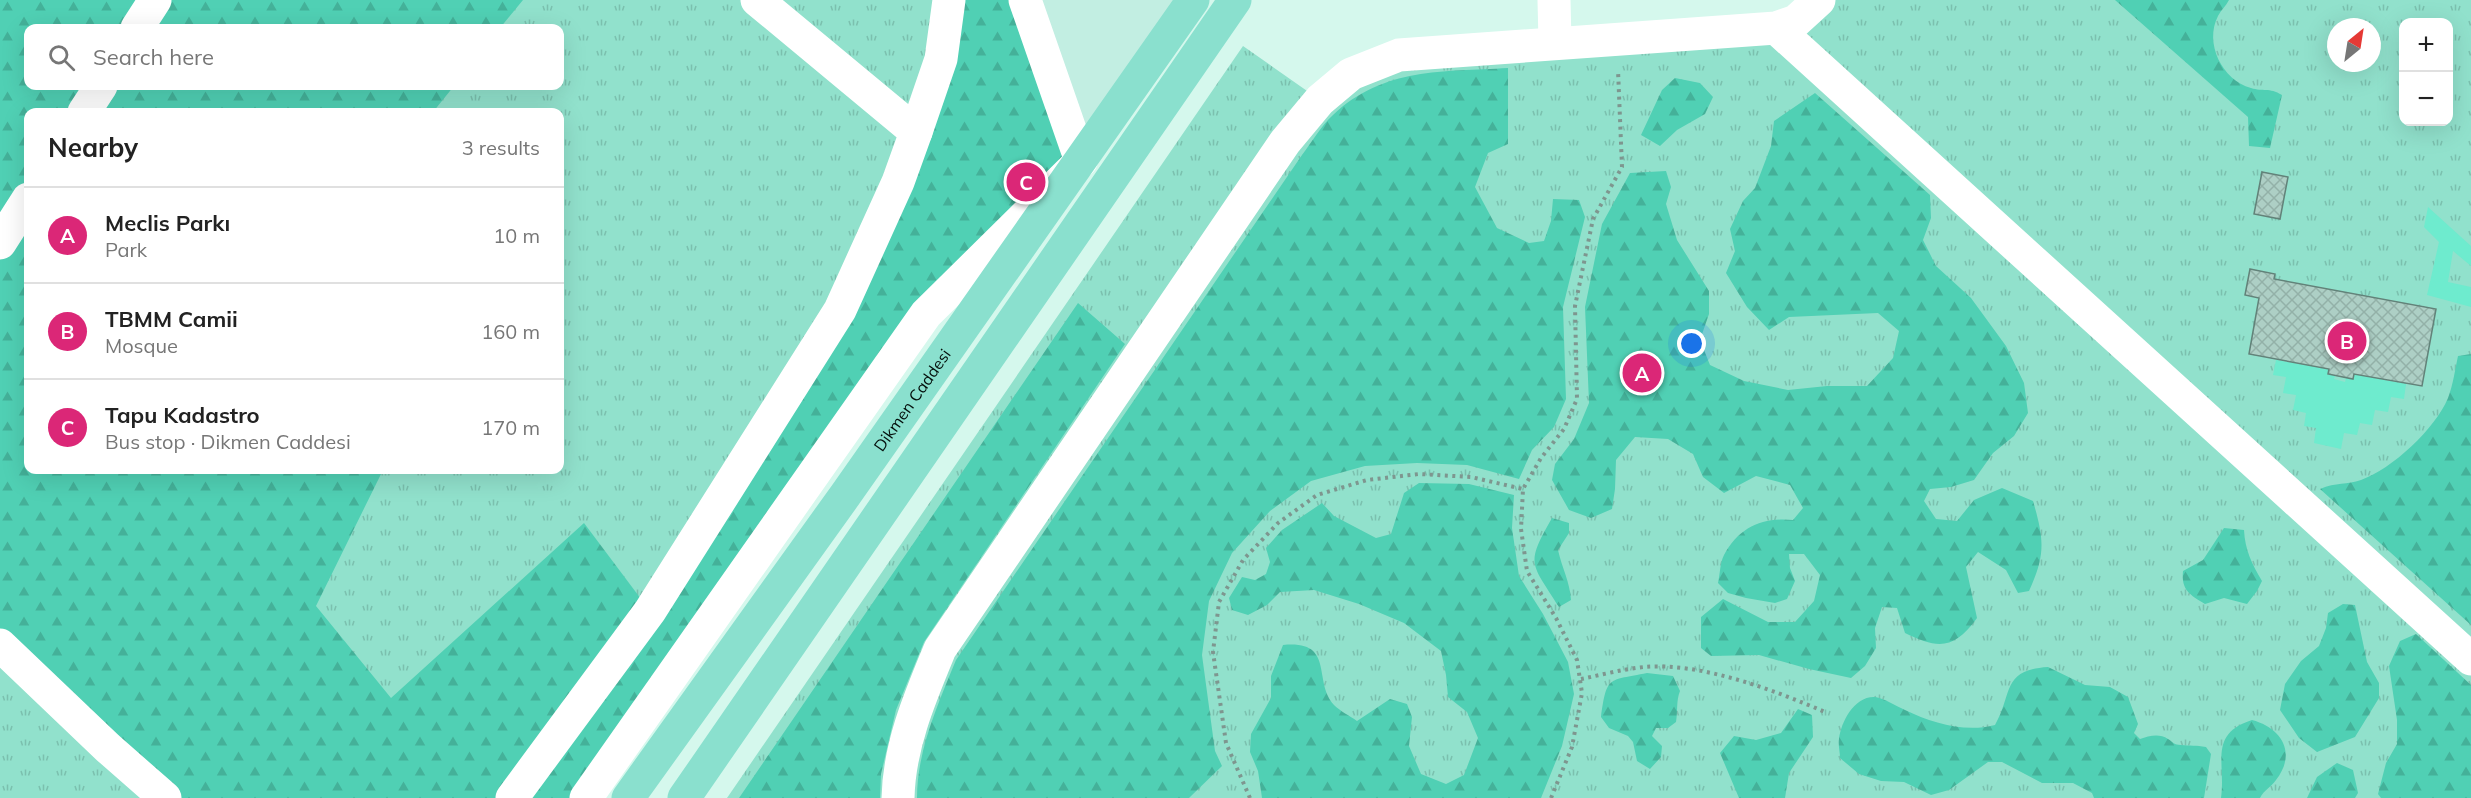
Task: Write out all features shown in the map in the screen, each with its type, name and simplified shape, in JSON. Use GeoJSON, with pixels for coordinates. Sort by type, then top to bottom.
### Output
{"type":"FeatureCollection","features":[{"type":"Feature","properties":{"kind":"main road","name":"Dikmen Caddesi"},"geometry":{"type":"LineString","coordinates":[[628,798],[839,504],[1193,0]]}},
{"type":"Feature","properties":{"kind":"main road"},"geometry":{"type":"LineString","coordinates":[[684,798],[1235,0]]}},
{"type":"Feature","properties":{"kind":"lane"},"geometry":{"type":"LineString","coordinates":[[140,24],[155,0]]}},
{"type":"Feature","properties":{"kind":"lane"},"geometry":{"type":"LineString","coordinates":[[757,0],[916,132]]}},
{"type":"Feature","properties":{"kind":"lane"},"geometry":{"type":"LineString","coordinates":[[512,798],[650,611],[840,310],[898,182],[916,132],[941,59],[950,0]]}},
{"type":"Feature","properties":{"kind":"lane"},"geometry":{"type":"LineString","coordinates":[[586,798],[926,314],[1081,161],[1025,0]]}},
{"type":"Feature","properties":{"kind":"lane"},"geometry":{"type":"LineString","coordinates":[[1554,0],[1555,42]]}},
{"type":"Feature","properties":{"kind":"lane"},"geometry":{"type":"LineString","coordinates":[[898,798],[899,778],[913,715],[940,650],[1279,152],[1320,100],[1351,74],[1399,55],[1555,42],[1776,28],[1796,21],[1819,0]]}},
{"type":"Feature","properties":{"kind":"lane"},"geometry":{"type":"LineString","coordinates":[[1776,28],[2471,659]]}},
{"type":"Feature","properties":{"kind":"lane"},"geometry":{"type":"LineString","coordinates":[[87,108],[98,90]]}},
{"type":"Feature","properties":{"kind":"lane"},"geometry":{"type":"LineString","coordinates":[[0,243],[24,205]]}},
{"type":"Feature","properties":{"kind":"lane"},"geometry":{"type":"LineString","coordinates":[[0,645],[108,748],[165,798]]}},
{"type":"Feature","properties":{"kind":"path"},"geometry":{"type":"LineString","coordinates":[[1551,798],[1572,747],[1582,693],[1581,680],[1577,660],[1556,618],[1527,571],[1521,529],[1523,489],[1541,458],[1564,429],[1577,399],[1575,306],[1593,219],[1622,167],[1623,142],[1616,39]]}},
{"type":"Feature","properties":{"kind":"path"},"geometry":{"type":"LineString","coordinates":[[1250,798],[1226,743],[1213,652],[1219,602],[1242,560],[1278,523],[1317,495],[1367,480],[1419,474],[1471,477],[1523,489]]}},
{"type":"Feature","properties":{"kind":"path"},"geometry":{"type":"LineString","coordinates":[[1581,680],[1645,667],[1697,670],[1774,690],[1825,712]]}},
{"type":"Feature","properties":{"kind":"shaded area"},"geometry":{"type":"Polygon","coordinates":[[[1025,0],[1193,0],[1081,161],[1025,0]]]}},
{"type":"Feature","properties":{"kind":"shaded area"},"geometry":{"type":"Polygon","coordinates":[[[2428,207],[2471,246],[2471,266],[2453,251],[2448,282],[2471,287],[2471,307],[2427,295],[2439,242],[2424,227],[2428,207]]]}},
{"type":"Feature","properties":{"kind":"shaded area"},"geometry":{"type":"Polygon","coordinates":[[[2276,360],[2329,369],[2328,374],[2335,376],[2334,379],[2345,382],[2346,378],[2353,379],[2354,374],[2406,384],[2404,399],[2391,397],[2388,412],[2375,410],[2372,425],[2360,423],[2357,435],[2344,433],[2341,449],[2314,443],[2316,428],[2304,426],[2306,413],[2293,410],[2296,395],[2283,393],[2286,377],[2273,375],[2276,360]]]}},
{"type":"Feature","properties":{"kind":"green space"},"geometry":{"type":"Polygon","coordinates":[[[0,0],[1017,0],[926,314],[586,798],[0,798],[0,0]]]}},
{"type":"Feature","properties":{"kind":"green space"},"geometry":{"type":"Polygon","coordinates":[[[0,0],[523,0],[503,24],[24,24],[24,90],[451,90],[436,108],[24,108],[24,474],[381,474],[316,606],[391,698],[584,523],[650,611],[840,310],[949,0],[1025,0],[1081,161],[926,314],[586,798],[165,798],[0,645],[0,0]]]}},
{"type":"Feature","properties":{"kind":"green space"},"geometry":{"type":"Polygon","coordinates":[[[1819,0],[2471,0],[2471,798],[727,798],[1243,46],[1320,100],[1351,74],[1776,28],[1819,0]]]}},
{"type":"Feature","properties":{"kind":"green space"},"geometry":{"type":"Polygon","coordinates":[[[2115,0],[2229,0],[2218,16],[2214,27],[2215,49],[2224,69],[2241,84],[2282,95],[2270,148],[2249,146],[2248,117],[2115,0]]]}},
{"type":"Feature","properties":{"kind":"green space"},"geometry":{"type":"Polygon","coordinates":[[[1508,68],[1508,144],[1488,153],[1475,187],[1497,228],[1529,243],[1544,241],[1551,221],[1553,199],[1579,200],[1585,217],[1563,307],[1566,399],[1554,427],[1532,450],[1519,479],[1467,465],[1417,463],[1365,466],[1311,481],[1270,511],[1232,553],[1209,601],[1202,655],[1215,751],[1222,766],[1189,798],[917,798],[925,745],[956,660],[1324,124],[1352,99],[1394,80],[1438,72],[1508,68]]]}},
{"type":"Feature","properties":{"kind":"green space"},"geometry":{"type":"Polygon","coordinates":[[[1675,78],[1700,83],[1713,97],[1705,114],[1677,130],[1660,146],[1641,135],[1662,90],[1675,78]]]}},
{"type":"Feature","properties":{"kind":"green space"},"geometry":{"type":"Polygon","coordinates":[[[1815,93],[1930,195],[1931,218],[1923,240],[1936,266],[1971,298],[2006,346],[2024,383],[2028,413],[2014,436],[1993,453],[1974,480],[1951,487],[1930,489],[1924,501],[1936,519],[1957,521],[1974,500],[2002,488],[2033,501],[2041,536],[2041,556],[2029,591],[2018,593],[2006,570],[1978,552],[1966,567],[1977,618],[1961,636],[1953,641],[1936,644],[1905,633],[1897,608],[1882,607],[1875,628],[1876,648],[1865,666],[1851,678],[1759,655],[1711,656],[1701,648],[1701,617],[1723,599],[1768,622],[1795,622],[1814,601],[1820,575],[1804,554],[1789,554],[1790,568],[1795,581],[1787,599],[1775,603],[1746,598],[1728,593],[1718,583],[1723,558],[1737,537],[1762,522],[1793,520],[1803,508],[1790,485],[1756,476],[1724,493],[1703,477],[1693,454],[1668,439],[1635,437],[1616,460],[1612,509],[1591,518],[1569,510],[1552,480],[1555,464],[1574,439],[1589,403],[1585,307],[1602,224],[1630,173],[1666,171],[1671,187],[1666,204],[1677,240],[1709,291],[1709,314],[1700,340],[1710,365],[1744,381],[1788,390],[1827,386],[1867,386],[1893,358],[1899,331],[1878,313],[1789,317],[1769,330],[1747,307],[1726,273],[1735,251],[1730,229],[1743,201],[1755,188],[1771,146],[1774,121],[1815,93]]]}},
{"type":"Feature","properties":{"kind":"green space"},"geometry":{"type":"Polygon","coordinates":[[[1078,303],[1125,344],[924,642],[896,710],[881,774],[880,798],[739,798],[1078,303]]]}},
{"type":"Feature","properties":{"kind":"green space"},"geometry":{"type":"Polygon","coordinates":[[[2471,354],[2471,625],[2320,489],[2361,480],[2373,475],[2399,457],[2423,435],[2442,410],[2453,383],[2458,356],[2471,354]]]}},
{"type":"Feature","properties":{"kind":"green space"},"geometry":{"type":"Polygon","coordinates":[[[1419,483],[1469,484],[1514,495],[1512,528],[1519,576],[1543,614],[1568,662],[1574,694],[1562,746],[1541,798],[1262,798],[1258,771],[1250,752],[1251,734],[1271,698],[1271,676],[1283,645],[1300,645],[1317,655],[1324,685],[1334,705],[1357,721],[1390,699],[1407,704],[1412,717],[1409,746],[1421,774],[1446,784],[1464,775],[1478,738],[1467,712],[1448,697],[1441,651],[1404,623],[1359,604],[1314,590],[1280,592],[1267,605],[1248,615],[1232,610],[1229,598],[1242,577],[1255,580],[1266,574],[1270,562],[1266,548],[1282,530],[1322,503],[1334,516],[1376,538],[1391,534],[1404,493],[1419,483]]]}},
{"type":"Feature","properties":{"kind":"green space"},"geometry":{"type":"Polygon","coordinates":[[[1552,518],[1569,523],[1569,533],[1558,550],[1571,600],[1559,607],[1542,581],[1535,563],[1538,545],[1552,518]]]}},
{"type":"Feature","properties":{"kind":"green space"},"geometry":{"type":"Polygon","coordinates":[[[2224,528],[2244,530],[2250,557],[2262,581],[2247,604],[2224,598],[2205,604],[2191,595],[2183,583],[2183,571],[2203,560],[2224,528]]]}},
{"type":"Feature","properties":{"kind":"green space"},"geometry":{"type":"Polygon","coordinates":[[[2343,604],[2355,605],[2367,662],[2379,683],[2379,698],[2355,737],[2317,752],[2299,738],[2280,710],[2285,684],[2301,661],[2319,646],[2326,628],[2328,613],[2343,604]]]}},
{"type":"Feature","properties":{"kind":"green space"},"geometry":{"type":"Polygon","coordinates":[[[2416,634],[2471,685],[2471,798],[2381,798],[2378,794],[2386,763],[2397,744],[2397,720],[2389,666],[2400,641],[2416,634]]]}},
{"type":"Feature","properties":{"kind":"green space"},"geometry":{"type":"Polygon","coordinates":[[[2048,667],[2085,685],[2110,687],[2128,697],[2138,724],[2134,733],[2140,739],[2158,736],[2177,744],[2206,747],[2211,754],[2204,798],[2094,798],[2092,793],[2073,783],[2042,783],[2002,762],[1988,762],[1949,790],[1931,795],[1904,782],[1881,781],[1859,774],[1840,758],[1840,732],[1850,711],[1861,701],[1875,697],[1886,700],[1937,723],[1972,728],[1995,725],[2015,678],[2033,669],[2048,667]]]}},
{"type":"Feature","properties":{"kind":"green space"},"geometry":{"type":"Polygon","coordinates":[[[1647,673],[1673,676],[1680,691],[1676,722],[1668,728],[1656,728],[1652,736],[1662,746],[1661,757],[1650,769],[1637,761],[1633,742],[1628,736],[1609,728],[1601,717],[1605,694],[1612,682],[1624,677],[1647,673]]]}},
{"type":"Feature","properties":{"kind":"green space"},"geometry":{"type":"Polygon","coordinates":[[[1798,709],[1812,715],[1813,737],[1789,773],[1785,798],[1739,798],[1720,753],[1734,736],[1756,740],[1781,733],[1798,709]]]}},
{"type":"Feature","properties":{"kind":"green space"},"geometry":{"type":"Polygon","coordinates":[[[2252,720],[2271,729],[2283,743],[2286,751],[2282,770],[2260,798],[2221,798],[2221,762],[2224,742],[2229,733],[2252,720]]]}},
{"type":"Feature","properties":{"kind":"green space"},"geometry":{"type":"Polygon","coordinates":[[[2337,763],[2353,770],[2358,793],[2355,798],[2307,798],[2317,777],[2337,763]]]}},
{"type":"Feature","properties":{"kind":"building"},"geometry":{"type":"Polygon","coordinates":[[[2262,172],[2288,177],[2280,219],[2254,214],[2262,172]]]}},
{"type":"Feature","properties":{"kind":"building"},"geometry":{"type":"Polygon","coordinates":[[[2250,269],[2275,274],[2274,279],[2436,309],[2422,386],[2354,374],[2353,379],[2328,374],[2329,369],[2249,354],[2259,298],[2245,295],[2250,269]]]}},
{"type":"Feature","properties":{"kind":"place","name":"Tapu Kadastro"},"geometry":{"type":"Point","coordinates":[1026,182]}},
{"type":"Feature","properties":{"kind":"place","name":"TBMM Camii"},"geometry":{"type":"Point","coordinates":[2347,341]}},
{"type":"Feature","properties":{"kind":"place","name":"Meclis Parkı"},"geometry":{"type":"Point","coordinates":[1642,373]}}]}
